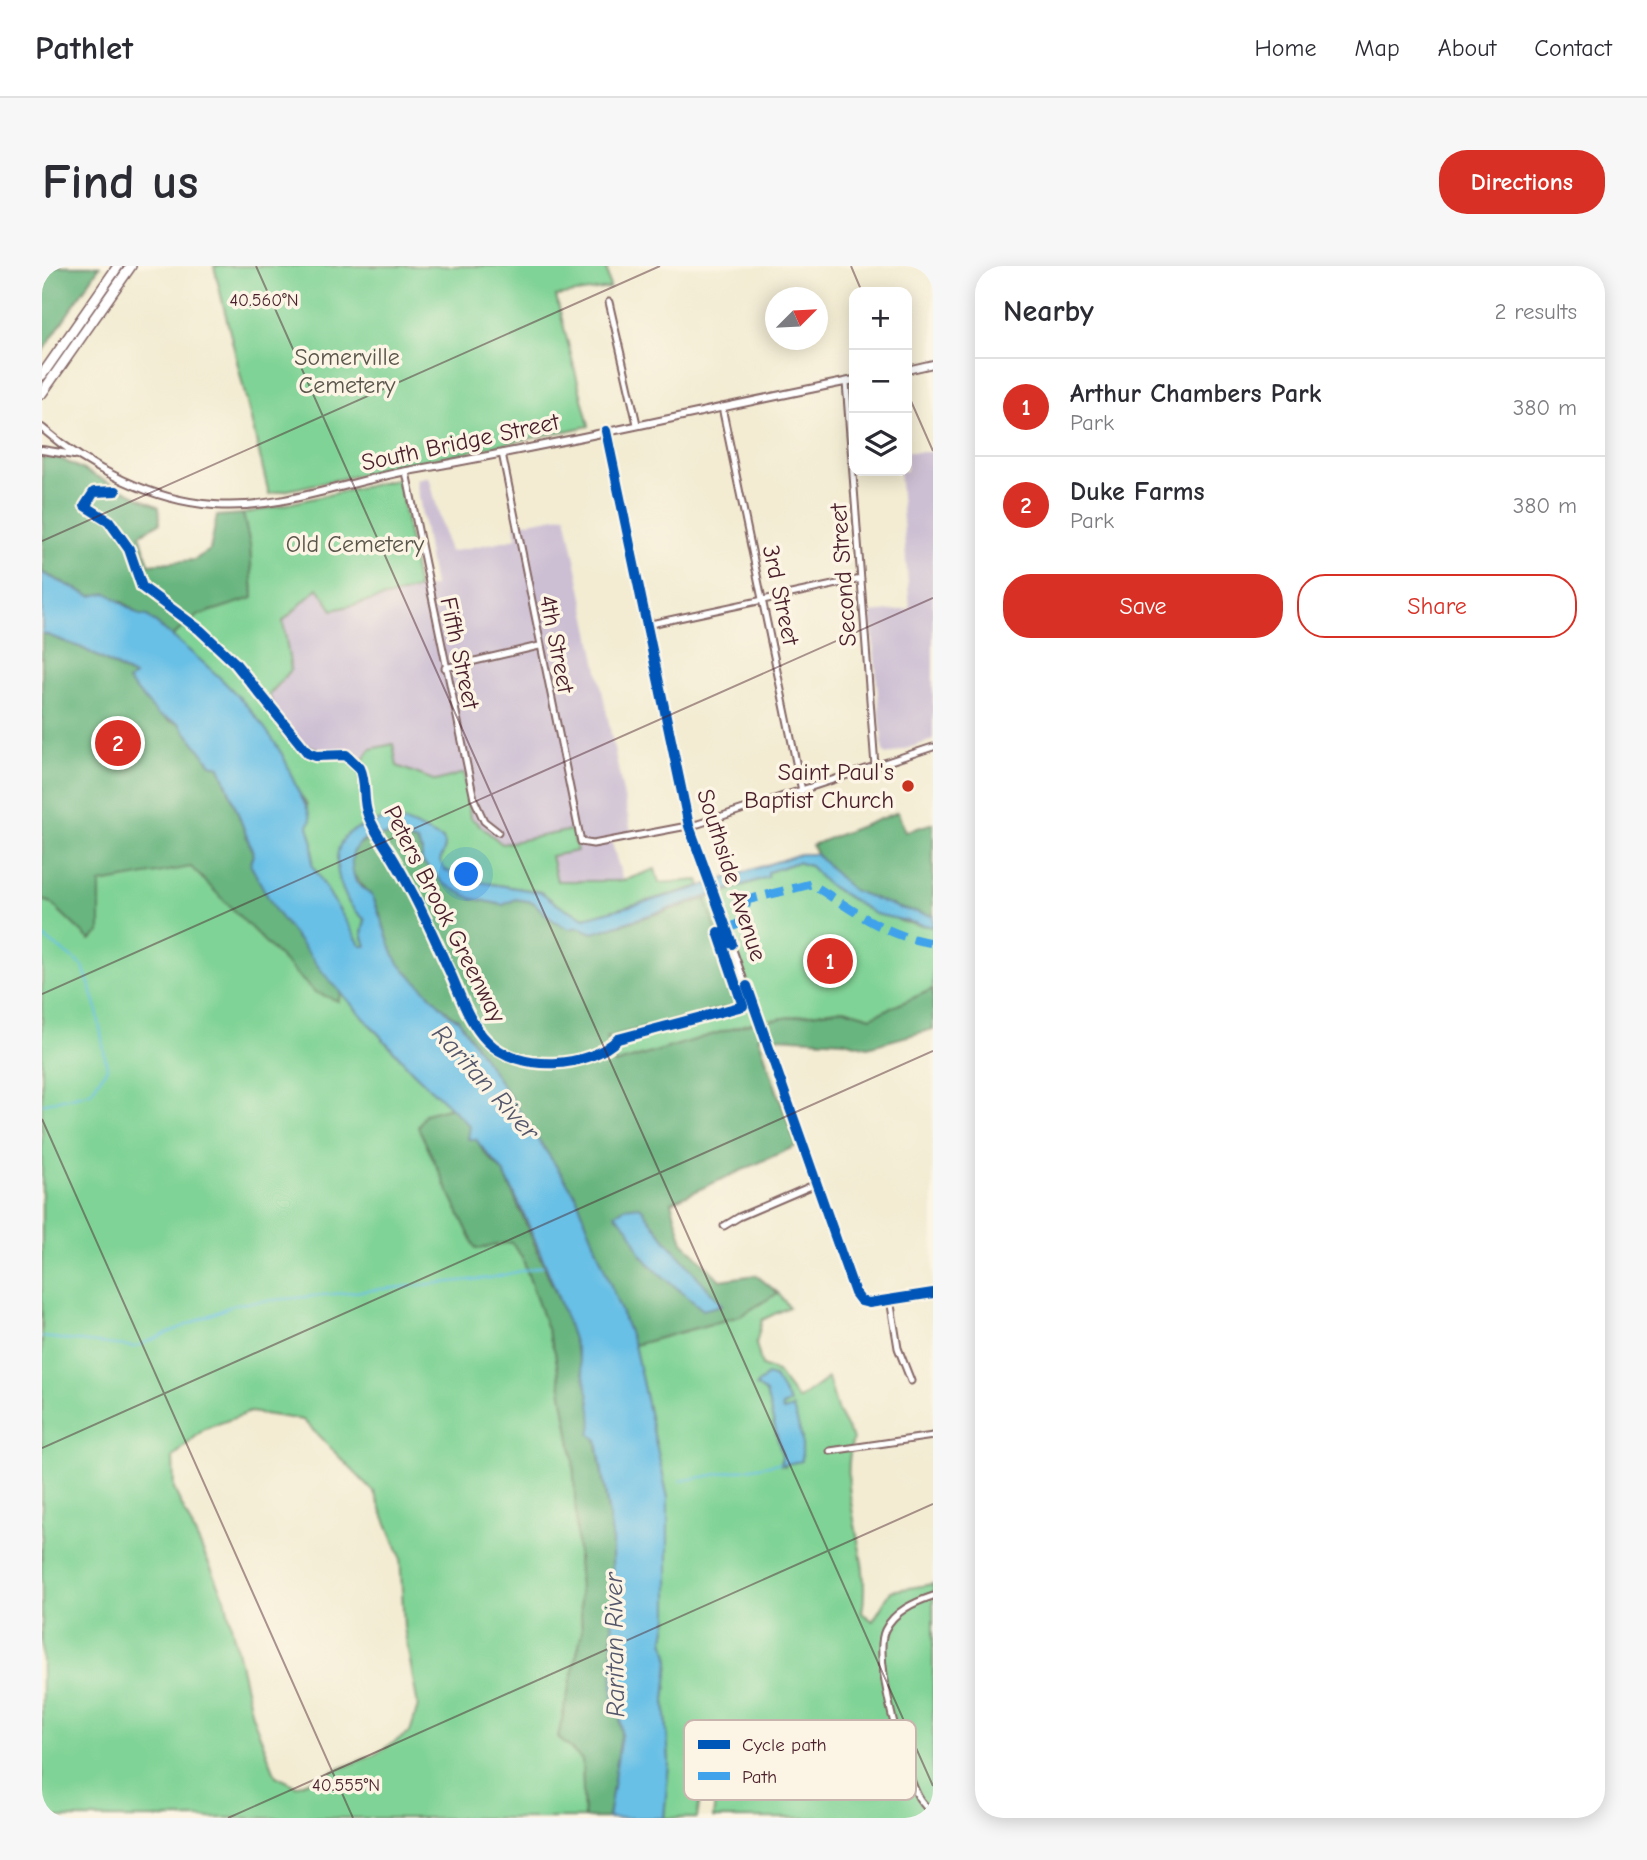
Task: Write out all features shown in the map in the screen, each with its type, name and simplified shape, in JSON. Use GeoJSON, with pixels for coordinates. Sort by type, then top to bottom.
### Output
{"type":"FeatureCollection","features":[{"type":"Feature","properties":{"kind":"highway"},"geometry":{"type":"LineString","coordinates":[[42,375],[118,266]]}},
{"type":"Feature","properties":{"kind":"highway"},"geometry":{"type":"LineString","coordinates":[[42,393],[131,266]]}},
{"type":"Feature","properties":{"kind":"street"},"geometry":{"type":"LineString","coordinates":[[609,302],[637,424]]}},
{"type":"Feature","properties":{"kind":"street"},"geometry":{"type":"LineString","coordinates":[[912,369],[933,364]]}},
{"type":"Feature","properties":{"kind":"street","name":"South Bridge Street"},"geometry":{"type":"LineString","coordinates":[[42,428],[79,456],[152,491],[196,504],[217,506],[282,501],[406,472],[849,381]]}},
{"type":"Feature","properties":{"kind":"street","name":"Second Street"},"geometry":{"type":"LineString","coordinates":[[846,382],[875,766]]}},
{"type":"Feature","properties":{"kind":"street","name":"3rd Street"},"geometry":{"type":"LineString","coordinates":[[722,407],[802,791]]}},
{"type":"Feature","properties":{"kind":"street","name":"Southside Avenue"},"geometry":{"type":"LineString","coordinates":[[606,431],[690,825],[708,881],[850,1279],[861,1301],[890,1299]]}},
{"type":"Feature","properties":{"kind":"street","name":"South Bridge Street"},"geometry":{"type":"LineString","coordinates":[[42,450],[79,456]]}},
{"type":"Feature","properties":{"kind":"street","name":"4th Street"},"geometry":{"type":"LineString","coordinates":[[502,453],[539,646],[581,842],[593,844],[690,825]]}},
{"type":"Feature","properties":{"kind":"street","name":"Fifth Street"},"geometry":{"type":"LineString","coordinates":[[406,472],[474,799],[484,821],[498,832]]}},
{"type":"Feature","properties":{"kind":"street"},"geometry":{"type":"LineString","coordinates":[[646,625],[860,579]]}},
{"type":"Feature","properties":{"kind":"street"},"geometry":{"type":"LineString","coordinates":[[446,668],[539,646]]}},
{"type":"Feature","properties":{"kind":"street"},"geometry":{"type":"LineString","coordinates":[[690,825],[933,747]]}},
{"type":"Feature","properties":{"kind":"street"},"geometry":{"type":"LineString","coordinates":[[724,1226],[817,1184]]}},
{"type":"Feature","properties":{"kind":"street"},"geometry":{"type":"LineString","coordinates":[[911,1381],[898,1348],[890,1299],[933,1293]]}},
{"type":"Feature","properties":{"kind":"street"},"geometry":{"type":"LineString","coordinates":[[830,1451],[933,1436]]}},
{"type":"Feature","properties":{"kind":"street"},"geometry":{"type":"LineString","coordinates":[[895,1720],[883,1673],[880,1646],[889,1623],[914,1603],[933,1596]]}},
{"type":"Feature","properties":{"kind":"street"},"geometry":{"type":"LineString","coordinates":[[916,1790],[919,1798],[933,1815]]}},
{"type":"Feature","properties":{"kind":"shaded area"},"geometry":{"type":"Polygon","coordinates":[[[912,452],[933,452],[933,740],[887,755],[883,752],[871,613],[910,609],[899,476],[912,476],[912,452]]]}},
{"type":"Feature","properties":{"kind":"shaded area"},"geometry":{"type":"Polygon","coordinates":[[[429,477],[449,552],[517,538],[514,525],[566,515],[632,836],[611,840],[623,881],[557,881],[551,855],[502,844],[470,818],[436,781],[397,766],[392,744],[360,764],[283,737],[269,695],[291,670],[283,621],[318,587],[333,610],[434,586],[416,479],[429,477]]]}},
{"type":"Feature","properties":{"kind":"green space"},"geometry":{"type":"Polygon","coordinates":[[[42,266],[100,266],[42,352],[42,266]]]}},
{"type":"Feature","properties":{"kind":"green space","name":"Somerville Cemetery"},"geometry":{"type":"Polygon","coordinates":[[[214,266],[606,266],[610,288],[556,296],[589,426],[269,494],[214,266]]]}},
{"type":"Feature","properties":{"kind":"green space"},"geometry":{"type":"Polygon","coordinates":[[[42,458],[59,458],[159,507],[160,523],[140,534],[149,564],[194,560],[210,550],[217,516],[243,514],[250,545],[253,598],[199,615],[172,636],[147,616],[140,615],[121,601],[91,596],[43,573],[42,458]]]}},
{"type":"Feature","properties":{"kind":"green space","name":"Old Cemetery"},"geometry":{"type":"Polygon","coordinates":[[[399,479],[418,589],[333,610],[318,588],[283,621],[291,670],[269,695],[283,737],[360,764],[371,749],[393,744],[397,766],[436,781],[464,773],[470,817],[502,844],[572,830],[577,851],[551,856],[557,881],[623,881],[655,869],[659,883],[699,880],[701,886],[585,918],[558,905],[541,892],[466,880],[445,870],[439,861],[445,847],[443,839],[406,824],[387,821],[368,827],[348,902],[365,920],[362,934],[366,947],[360,946],[312,865],[313,843],[307,826],[307,804],[297,790],[283,756],[235,693],[172,636],[199,615],[253,597],[250,545],[243,514],[399,479]]]}},
{"type":"Feature","properties":{"kind":"green space"},"geometry":{"type":"Polygon","coordinates":[[[42,633],[338,1001],[341,993],[413,1072],[452,1107],[425,1114],[522,1257],[555,1352],[573,1457],[582,1632],[558,1737],[582,1759],[584,1818],[42,1818],[42,900],[50,902],[90,940],[100,932],[100,884],[42,633]],[[250,1412],[204,1429],[173,1457],[174,1489],[225,1598],[252,1715],[276,1776],[296,1786],[374,1755],[410,1732],[418,1706],[404,1628],[400,1555],[374,1492],[303,1420],[250,1412]]]}},
{"type":"Feature","properties":{"kind":"green space"},"geometry":{"type":"Polygon","coordinates":[[[42,633],[82,648],[135,677],[128,681],[169,721],[179,723],[211,764],[220,767],[275,910],[341,993],[338,1001],[314,992],[191,867],[100,883],[100,932],[90,940],[50,902],[42,900],[42,633]]]}},
{"type":"Feature","properties":{"kind":"green space"},"geometry":{"type":"Polygon","coordinates":[[[898,812],[905,832],[933,823],[933,916],[899,908],[852,890],[816,854],[812,845],[898,812]]]}},
{"type":"Feature","properties":{"kind":"green space"},"geometry":{"type":"Polygon","coordinates":[[[384,834],[417,842],[428,865],[471,898],[503,905],[516,899],[533,902],[551,919],[569,929],[578,927],[593,933],[706,899],[741,1004],[607,1037],[615,1064],[751,1023],[844,1009],[871,1017],[933,989],[933,1029],[868,1047],[844,1041],[758,1036],[796,1146],[671,1202],[683,1242],[720,1280],[756,1275],[778,1293],[740,1316],[634,1345],[576,1196],[458,1019],[403,970],[392,952],[374,900],[352,871],[352,856],[356,845],[384,834]]]}},
{"type":"Feature","properties":{"kind":"green space"},"geometry":{"type":"Polygon","coordinates":[[[797,862],[810,866],[902,922],[933,927],[933,989],[871,1017],[844,1009],[751,1023],[615,1064],[607,1037],[740,1004],[706,899],[767,877],[768,872],[797,862]]]}},
{"type":"Feature","properties":{"kind":"green space"},"geometry":{"type":"Polygon","coordinates":[[[452,1107],[470,1126],[483,1151],[504,1173],[566,1317],[588,1388],[612,1536],[613,1701],[620,1708],[621,1736],[608,1818],[584,1818],[582,1760],[558,1737],[582,1632],[573,1457],[555,1352],[522,1257],[511,1242],[476,1249],[418,1127],[425,1114],[452,1107]]]}},
{"type":"Feature","properties":{"kind":"green space"},"geometry":{"type":"Polygon","coordinates":[[[778,1293],[789,1307],[762,1320],[756,1344],[762,1366],[777,1372],[798,1400],[828,1378],[838,1412],[853,1439],[849,1483],[863,1569],[862,1613],[873,1621],[891,1591],[933,1584],[933,1818],[713,1818],[715,1800],[916,1800],[916,1720],[684,1720],[684,1800],[700,1800],[697,1818],[664,1818],[669,1763],[665,1700],[669,1661],[664,1639],[668,1617],[668,1498],[634,1345],[740,1316],[778,1293]],[[756,1385],[766,1392],[785,1467],[782,1406],[789,1403],[756,1385]]]}},
{"type":"Feature","properties":{"kind":"water","name":"Raritan River"},"geometry":{"type":"Polygon","coordinates":[[[42,573],[91,596],[107,593],[140,615],[147,616],[204,663],[239,697],[270,735],[283,756],[311,820],[308,826],[313,843],[312,865],[361,946],[366,946],[362,934],[365,920],[350,905],[342,888],[337,865],[340,844],[355,830],[390,819],[405,822],[443,839],[445,847],[440,861],[445,870],[466,880],[541,892],[558,905],[585,918],[690,890],[800,854],[816,854],[852,890],[899,908],[933,916],[933,927],[875,914],[827,884],[810,866],[797,862],[768,872],[768,877],[593,933],[578,927],[569,929],[551,919],[533,902],[516,899],[503,905],[471,898],[444,884],[422,861],[422,851],[417,842],[378,836],[358,844],[353,853],[352,866],[356,882],[373,897],[400,965],[451,1016],[458,1019],[576,1196],[634,1345],[668,1498],[668,1617],[664,1639],[669,1661],[665,1700],[669,1763],[664,1818],[608,1818],[621,1735],[620,1708],[613,1701],[612,1536],[597,1440],[590,1434],[591,1413],[586,1382],[562,1306],[506,1177],[476,1139],[468,1139],[470,1126],[413,1072],[325,975],[275,910],[250,864],[254,855],[220,767],[211,764],[179,723],[158,715],[128,681],[134,676],[82,648],[42,633],[42,573]]]}},
{"type":"Feature","properties":{"kind":"water"},"geometry":{"type":"Polygon","coordinates":[[[640,1206],[722,1305],[703,1310],[653,1268],[640,1253],[630,1230],[615,1214],[624,1208],[640,1206]]]}},
{"type":"Feature","properties":{"kind":"water"},"geometry":{"type":"Polygon","coordinates":[[[767,1375],[774,1377],[790,1403],[782,1406],[783,1411],[793,1408],[802,1438],[802,1461],[781,1465],[782,1455],[766,1393],[756,1386],[767,1375]]]}},
{"type":"Feature","properties":{"kind":"waterway"},"geometry":{"type":"LineString","coordinates":[[42,936],[83,966],[96,1005],[107,1068],[91,1092],[42,1104]]}},
{"type":"Feature","properties":{"kind":"waterway"},"geometry":{"type":"LineString","coordinates":[[42,1337],[135,1347],[236,1304],[490,1278],[543,1266]]}},
{"type":"Feature","properties":{"kind":"waterway"},"geometry":{"type":"LineString","coordinates":[[680,1481],[780,1463]]}},
{"type":"Feature","properties":{"kind":"marked path"},"geometry":{"type":"LineString","coordinates":[[732,927],[743,921],[747,900],[811,884],[884,928],[933,943]]}},
{"type":"Feature","properties":{"kind":"cycle path"},"geometry":{"type":"LineString","coordinates":[[606,431],[689,826],[732,944]]}},
{"type":"Feature","properties":{"kind":"cycle path","name":"Peters Brook Greenway"},"geometry":{"type":"LineString","coordinates":[[116,491],[94,492],[85,506],[109,521],[129,549],[142,587],[200,630],[235,663],[308,753],[316,756],[346,755],[360,768],[366,809],[371,822],[417,902],[474,1024],[487,1041],[500,1051],[534,1062],[572,1061],[605,1049],[618,1039],[743,1006],[718,932]]}},
{"type":"Feature","properties":{"kind":"cycle path"},"geometry":{"type":"LineString","coordinates":[[747,986],[855,1293],[861,1301],[869,1303],[933,1293]]}},
{"type":"Feature","properties":{"kind":"place","name":"Duke Farms"},"geometry":{"type":"Point","coordinates":[118,743]}},
{"type":"Feature","properties":{"kind":"place","name":"Saint Paul's Baptist Church"},"geometry":{"type":"Point","coordinates":[908,786]}},
{"type":"Feature","properties":{"kind":"place","name":"Arthur Chambers Park"},"geometry":{"type":"Point","coordinates":[830,961]}}]}
